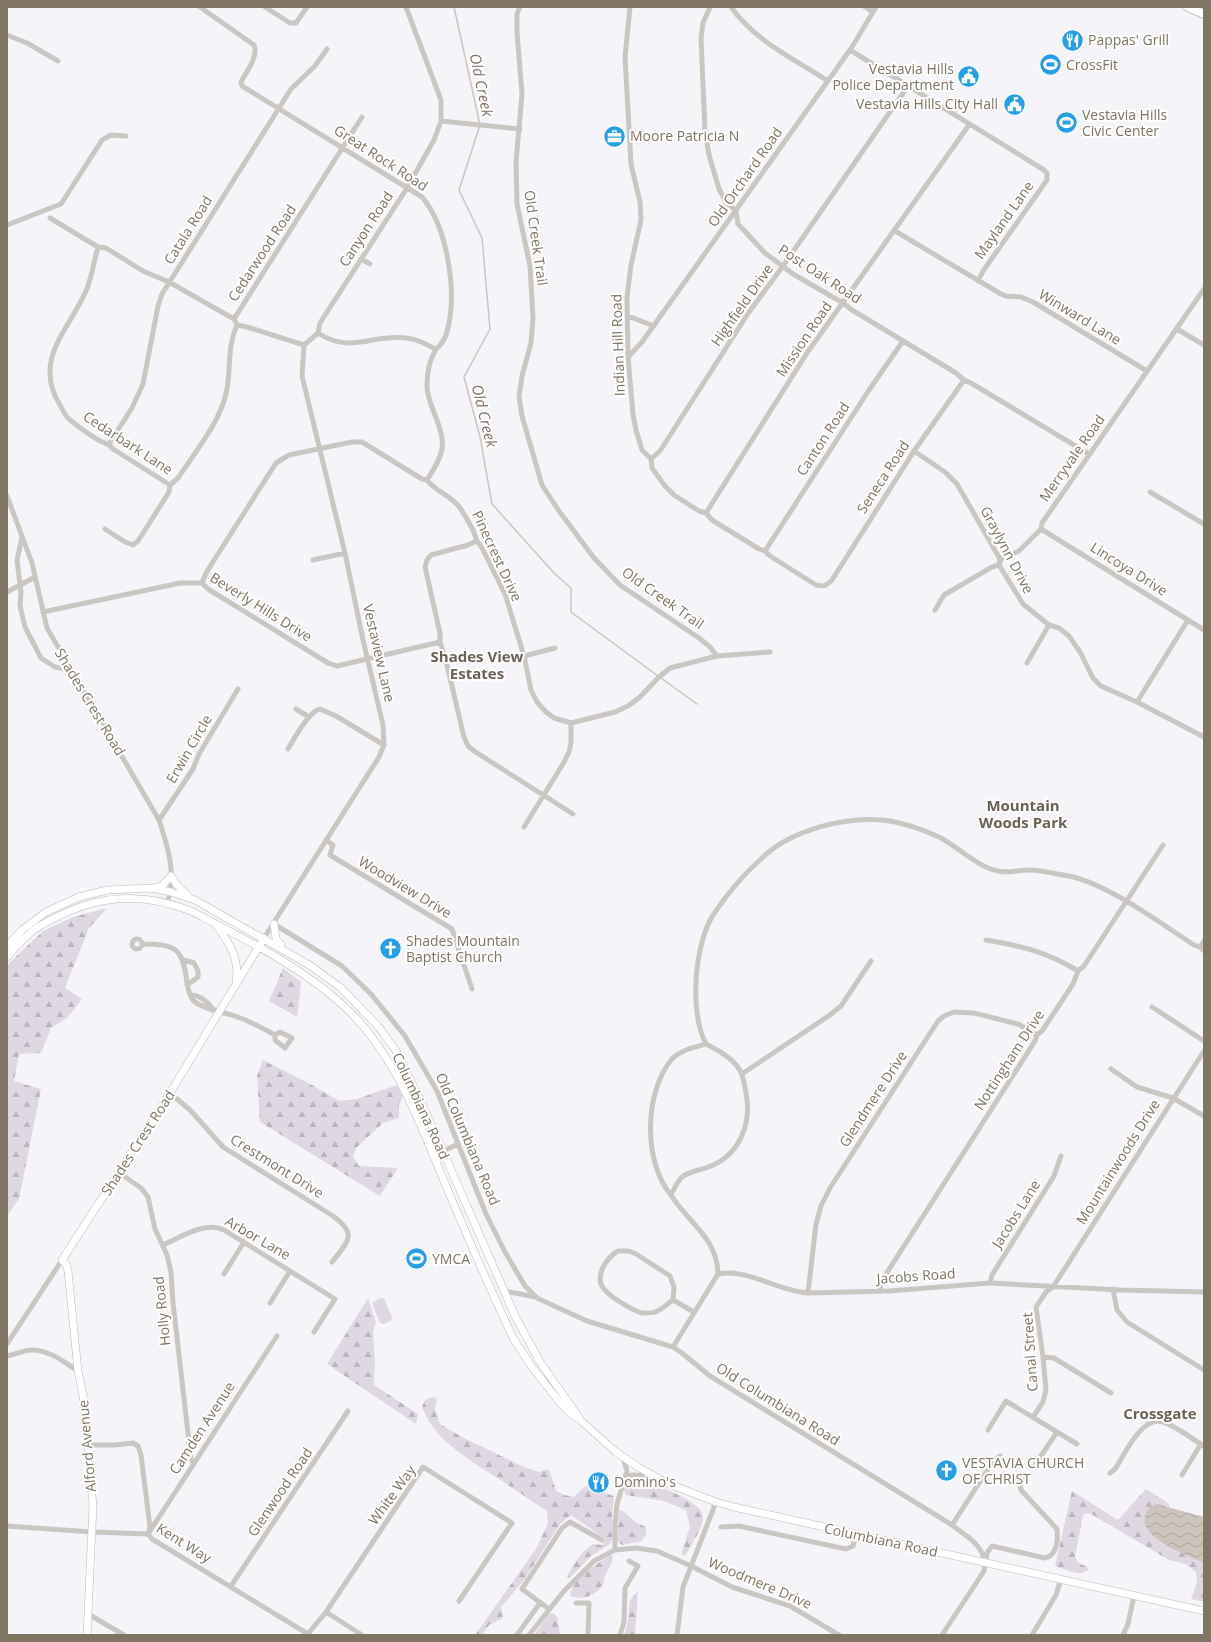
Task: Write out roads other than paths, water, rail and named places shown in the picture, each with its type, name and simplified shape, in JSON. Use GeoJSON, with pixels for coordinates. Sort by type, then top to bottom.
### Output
{"type":"FeatureCollection","features":[{"type":"Feature","properties":{"kind":"main road"},"geometry":{"type":"LineString","coordinates":[[1188,7],[1204,14]]}},
{"type":"Feature","properties":{"kind":"main road"},"geometry":{"type":"LineString","coordinates":[[152,888],[162,886],[171,876],[177,886],[190,898]]}},
{"type":"Feature","properties":{"kind":"main road","name":"Columbiana Road"},"geometry":{"type":"LineString","coordinates":[[7,946],[22,930],[46,912],[79,897],[107,890],[152,888],[172,892],[190,898],[285,950],[311,966],[341,988],[378,1026],[396,1051],[443,1151],[504,1291],[535,1354],[580,1420]]}},
{"type":"Feature","properties":{"kind":"main road","name":"Columbiana Road"},"geometry":{"type":"LineString","coordinates":[[7,958],[28,934],[46,922],[78,906],[112,899],[145,899],[176,905],[192,911],[213,922],[305,976],[345,1007],[369,1034],[394,1070],[513,1338],[532,1367],[571,1414],[623,1457],[653,1476],[687,1492],[716,1502],[856,1535],[1204,1611]]}},
{"type":"Feature","properties":{"kind":"main road"},"geometry":{"type":"LineString","coordinates":[[213,922],[227,941],[235,957],[238,968],[236,983]]}},
{"type":"Feature","properties":{"kind":"main road"},"geometry":{"type":"LineString","coordinates":[[274,924],[276,939],[285,950]]}},
{"type":"Feature","properties":{"kind":"main road","name":"Shades Crest Road"},"geometry":{"type":"LineString","coordinates":[[62,1260],[170,1093],[264,938]]}},
{"type":"Feature","properties":{"kind":"main road"},"geometry":{"type":"LineString","coordinates":[[305,976],[311,966]]}},
{"type":"Feature","properties":{"kind":"main road"},"geometry":{"type":"LineString","coordinates":[[369,1034],[378,1026]]}},
{"type":"Feature","properties":{"kind":"main road","name":"Alford Avenue"},"geometry":{"type":"LineString","coordinates":[[62,1260],[66,1264],[68,1271],[78,1371],[83,1394],[93,1506],[87,1635]]}},
{"type":"Feature","properties":{"kind":"street","name":"Great Rock Road"},"geometry":{"type":"LineString","coordinates":[[200,7],[254,45],[256,49],[254,57],[241,82],[242,86],[344,147],[422,197],[430,206],[434,214],[449,262],[451,306],[448,328],[444,339],[435,349],[428,369],[426,387],[430,403],[443,434],[443,449],[439,461],[427,480]]}},
{"type":"Feature","properties":{"kind":"street"},"geometry":{"type":"LineString","coordinates":[[266,7],[290,23],[296,22],[307,7]]}},
{"type":"Feature","properties":{"kind":"street","name":"Canyon Road"},"geometry":{"type":"LineString","coordinates":[[304,345],[318,333],[320,323],[407,188],[434,140],[441,121],[441,100],[406,7]]}},
{"type":"Feature","properties":{"kind":"street","name":"Old Creek Trail"},"geometry":{"type":"LineString","coordinates":[[520,7],[517,22],[522,94],[516,162],[517,204],[530,266],[533,318],[531,343],[522,376],[519,397],[522,416],[542,485],[559,511],[594,558],[620,585],[699,638],[710,647],[717,656]]}},
{"type":"Feature","properties":{"kind":"street","name":"Indian Hill Road"},"geometry":{"type":"LineString","coordinates":[[630,7],[625,57],[631,164],[640,202],[641,220],[631,265],[627,297],[628,357],[633,415],[642,450],[651,459],[652,468],[664,486],[674,495],[699,511],[706,513],[712,520],[759,549],[765,551],[770,556],[816,585],[823,587]]}},
{"type":"Feature","properties":{"kind":"street","name":"Post Oak Road"},"geometry":{"type":"LineString","coordinates":[[710,7],[703,23],[701,38],[705,131],[709,155],[719,189],[726,202],[736,212],[738,224],[765,253],[793,274],[956,373],[964,380],[972,383],[1089,454]]}},
{"type":"Feature","properties":{"kind":"street"},"geometry":{"type":"LineString","coordinates":[[731,7],[736,15],[761,39],[828,81]]}},
{"type":"Feature","properties":{"kind":"street"},"geometry":{"type":"LineString","coordinates":[[865,7],[873,12]]}},
{"type":"Feature","properties":{"kind":"street","name":"Old Orchard Road"},"geometry":{"type":"LineString","coordinates":[[628,357],[654,326],[736,212],[850,50],[876,7]]}},
{"type":"Feature","properties":{"kind":"street"},"geometry":{"type":"LineString","coordinates":[[7,35],[27,43],[58,61]]}},
{"type":"Feature","properties":{"kind":"street","name":"Catala Road"},"geometry":{"type":"LineString","coordinates":[[109,444],[132,408],[142,384],[158,306],[162,294],[291,89],[315,66],[328,48]]}},
{"type":"Feature","properties":{"kind":"street"},"geometry":{"type":"LineString","coordinates":[[850,50],[970,125]]}},
{"type":"Feature","properties":{"kind":"street","name":"Highfield Drive"},"geometry":{"type":"LineString","coordinates":[[651,459],[660,451],[749,312],[783,266],[908,86]]}},
{"type":"Feature","properties":{"kind":"street","name":"Cedarwood Road"},"geometry":{"type":"LineString","coordinates":[[237,326],[234,319],[362,118]]}},
{"type":"Feature","properties":{"kind":"street"},"geometry":{"type":"LineString","coordinates":[[441,121],[520,129]]}},
{"type":"Feature","properties":{"kind":"street","name":"Mayland Lane"},"geometry":{"type":"LineString","coordinates":[[970,125],[1047,173],[1047,180],[983,271],[978,281]]}},
{"type":"Feature","properties":{"kind":"street","name":"Mission Road"},"geometry":{"type":"LineString","coordinates":[[706,513],[807,353],[970,125]]}},
{"type":"Feature","properties":{"kind":"street"},"geometry":{"type":"LineString","coordinates":[[7,225],[61,204],[102,140],[111,135],[126,136]]}},
{"type":"Feature","properties":{"kind":"street"},"geometry":{"type":"LineString","coordinates":[[50,218],[98,246],[106,248],[234,319]]}},
{"type":"Feature","properties":{"kind":"street","name":"Winward Lane"},"geometry":{"type":"LineString","coordinates":[[895,231],[978,281],[1006,296],[1021,297],[1034,302],[1147,371]]}},
{"type":"Feature","properties":{"kind":"street","name":"Cedarbark Lane"},"geometry":{"type":"LineString","coordinates":[[98,246],[91,277],[85,292],[57,342],[51,356],[49,371],[50,383],[54,395],[68,418],[100,441],[109,444],[113,449],[170,485]]}},
{"type":"Feature","properties":{"kind":"street"},"geometry":{"type":"LineString","coordinates":[[361,259],[370,264]]}},
{"type":"Feature","properties":{"kind":"street","name":"Merryvale Road"},"geometry":{"type":"LineString","coordinates":[[935,610],[944,595],[992,567],[999,565],[1001,559],[1019,551],[1041,529],[1042,523],[1089,454],[1204,290]]}},
{"type":"Feature","properties":{"kind":"street"},"geometry":{"type":"LineString","coordinates":[[628,316],[654,326]]}},
{"type":"Feature","properties":{"kind":"street"},"geometry":{"type":"LineString","coordinates":[[105,529],[125,542],[133,545],[138,540],[169,492],[170,485],[178,478],[214,422],[222,406],[227,390],[232,337],[237,326],[247,327],[304,345]]}},
{"type":"Feature","properties":{"kind":"street"},"geometry":{"type":"LineString","coordinates":[[1177,329],[1204,346]]}},
{"type":"Feature","properties":{"kind":"street"},"geometry":{"type":"LineString","coordinates":[[318,333],[332,340],[347,344],[395,337],[423,342],[435,349]]}},
{"type":"Feature","properties":{"kind":"street","name":"Canton Road"},"geometry":{"type":"LineString","coordinates":[[765,551],[902,341]]}},
{"type":"Feature","properties":{"kind":"street","name":"Vestaview Lane"},"geometry":{"type":"LineString","coordinates":[[304,345],[302,376],[345,553],[383,725],[384,745]]}},
{"type":"Feature","properties":{"kind":"street","name":"Seneca Road"},"geometry":{"type":"LineString","coordinates":[[823,587],[832,580],[914,451],[964,380]]}},
{"type":"Feature","properties":{"kind":"street","name":"Pinecrest Drive"},"geometry":{"type":"LineString","coordinates":[[202,583],[206,573],[276,463],[289,456],[352,442],[362,442],[422,479],[427,480],[430,485],[451,498],[460,507],[474,532],[476,541],[481,546],[505,594],[524,656],[531,690],[537,702],[554,718],[571,723]]}},
{"type":"Feature","properties":{"kind":"street","name":"Graylynn Drive"},"geometry":{"type":"LineString","coordinates":[[914,451],[945,472],[957,484],[1000,559],[999,565],[1024,604],[1048,625],[1059,628],[1069,636],[1080,652],[1093,678],[1101,686],[1137,702],[1204,737]]}},
{"type":"Feature","properties":{"kind":"street"},"geometry":{"type":"LineString","coordinates":[[1150,492],[1204,524]]}},
{"type":"Feature","properties":{"kind":"street","name":"Shades Crest Road"},"geometry":{"type":"LineString","coordinates":[[7,496],[32,563],[42,612],[47,628],[70,670],[159,820],[170,852],[172,892],[167,903]]}},
{"type":"Feature","properties":{"kind":"street","name":"Lincoya Drive"},"geometry":{"type":"LineString","coordinates":[[1041,529],[1204,630]]}},
{"type":"Feature","properties":{"kind":"street"},"geometry":{"type":"LineString","coordinates":[[22,536],[17,560],[22,616],[41,658],[55,667],[70,670]]}},
{"type":"Feature","properties":{"kind":"street"},"geometry":{"type":"LineString","coordinates":[[476,541],[468,546],[431,555],[427,560],[425,567],[440,633],[440,642],[464,736],[468,746],[474,751],[573,814]]}},
{"type":"Feature","properties":{"kind":"street"},"geometry":{"type":"LineString","coordinates":[[313,560],[345,553]]}},
{"type":"Feature","properties":{"kind":"street"},"geometry":{"type":"LineString","coordinates":[[7,592],[35,577]]}},
{"type":"Feature","properties":{"kind":"street","name":"Beverly Hills Drive"},"geometry":{"type":"LineString","coordinates":[[42,612],[180,583],[202,583],[208,589],[328,663],[337,666],[440,642]]}},
{"type":"Feature","properties":{"kind":"street"},"geometry":{"type":"LineString","coordinates":[[1137,702],[1188,620]]}},
{"type":"Feature","properties":{"kind":"street"},"geometry":{"type":"LineString","coordinates":[[1028,663],[1048,625]]}},
{"type":"Feature","properties":{"kind":"street"},"geometry":{"type":"LineString","coordinates":[[524,656],[554,648]]}},
{"type":"Feature","properties":{"kind":"street"},"geometry":{"type":"LineString","coordinates":[[524,827],[544,796],[569,752],[571,742],[571,723],[615,712],[628,706],[640,697],[670,668],[717,656],[770,652]]}},
{"type":"Feature","properties":{"kind":"street","name":"Erwin Circle"},"geometry":{"type":"LineString","coordinates":[[159,820],[193,770],[199,754],[238,689]]}},
{"type":"Feature","properties":{"kind":"street"},"geometry":{"type":"LineString","coordinates":[[296,709],[309,717]]}},
{"type":"Feature","properties":{"kind":"street"},"geometry":{"type":"LineString","coordinates":[[264,938],[379,756],[384,745],[336,716],[320,709],[313,712],[309,717],[288,749]]}},
{"type":"Feature","properties":{"kind":"street"},"geometry":{"type":"LineString","coordinates":[[671,1195],[682,1177],[719,1162],[735,1149],[747,1123],[749,1105],[742,1074],[730,1059],[706,1044],[702,1036],[698,1014],[695,979],[703,937],[713,916],[725,898],[762,857],[781,844],[811,830],[850,821],[890,821],[939,837],[985,866],[998,872],[1031,870],[1070,876],[1096,885],[1202,949],[1204,941]]}},
{"type":"Feature","properties":{"kind":"street","name":"Woodview Drive"},"geometry":{"type":"LineString","coordinates":[[326,840],[333,845],[330,855],[452,929],[472,989]]}},
{"type":"Feature","properties":{"kind":"street","name":"Nottingham Drive"},"geometry":{"type":"LineString","coordinates":[[880,1291],[881,1282],[1031,1048],[1037,1035],[1042,1031],[1072,984],[1078,971],[1084,966],[1163,845]]}},
{"type":"Feature","properties":{"kind":"street","name":"Old Columbiana Road"},"geometry":{"type":"LineString","coordinates":[[274,924],[342,966],[371,994],[405,1036],[437,1092],[486,1214],[505,1252],[525,1286],[537,1298]]}},
{"type":"Feature","properties":{"kind":"street"},"geometry":{"type":"LineString","coordinates":[[986,940],[1014,944],[1044,953],[1060,960],[1078,971]]}},
{"type":"Feature","properties":{"kind":"street"},"geometry":{"type":"LineString","coordinates":[[142,944],[167,945],[178,952],[184,960],[188,991],[191,994],[192,999],[205,1007],[212,1008],[219,1012],[232,1015],[252,1023],[274,1035]]}},
{"type":"Feature","properties":{"kind":"street"},"geometry":{"type":"LineString","coordinates":[[184,960],[194,963],[198,971],[198,977],[187,985]]}},
{"type":"Feature","properties":{"kind":"street"},"geometry":{"type":"LineString","coordinates":[[742,1074],[841,1006],[871,961]]}},
{"type":"Feature","properties":{"kind":"street"},"geometry":{"type":"LineString","coordinates":[[1152,1007],[1204,1041]]}},
{"type":"Feature","properties":{"kind":"street","name":"Glendmere Drive"},"geometry":{"type":"LineString","coordinates":[[808,1293],[816,1224],[821,1206],[830,1188],[938,1021],[944,1016],[954,1012],[974,1013],[1018,1024],[1037,1035]]}},
{"type":"Feature","properties":{"kind":"street"},"geometry":{"type":"LineString","coordinates":[[673,1347],[718,1274],[718,1264],[714,1251],[707,1239],[664,1188],[659,1176],[652,1152],[650,1136],[654,1099],[662,1076],[673,1058],[686,1050],[706,1044]]}},
{"type":"Feature","properties":{"kind":"street","name":"Mountainwoods Drive"},"geometry":{"type":"LineString","coordinates":[[1053,1287],[1204,1051]]}},
{"type":"Feature","properties":{"kind":"street"},"geometry":{"type":"LineString","coordinates":[[1111,1069],[1137,1087],[1173,1098],[1204,1116]]}},
{"type":"Feature","properties":{"kind":"street","name":"Crestmont Drive"},"geometry":{"type":"LineString","coordinates":[[170,1093],[191,1111],[223,1147],[333,1216],[344,1225],[349,1232],[348,1239],[332,1262]]}},
{"type":"Feature","properties":{"kind":"street"},"geometry":{"type":"LineString","coordinates":[[433,1156],[458,1144]]}},
{"type":"Feature","properties":{"kind":"street","name":"Jacobs Lane"},"geometry":{"type":"LineString","coordinates":[[990,1283],[992,1276],[1054,1176],[1061,1156]]}},
{"type":"Feature","properties":{"kind":"street","name":"Holly Road"},"geometry":{"type":"LineString","coordinates":[[118,1172],[141,1188],[148,1197],[155,1229],[164,1245],[170,1268],[172,1303],[186,1424],[194,1464]]}},
{"type":"Feature","properties":{"kind":"street","name":"Arbor Lane"},"geometry":{"type":"LineString","coordinates":[[164,1245],[208,1226],[218,1227],[244,1242],[335,1299],[314,1332]]}},
{"type":"Feature","properties":{"kind":"street"},"geometry":{"type":"LineString","coordinates":[[224,1274],[244,1242]]}},
{"type":"Feature","properties":{"kind":"street"},"geometry":{"type":"LineString","coordinates":[[618,1251],[629,1251],[670,1276],[674,1287],[673,1300],[663,1308],[654,1312],[642,1313],[604,1290],[600,1279],[601,1270],[611,1255],[618,1251]]}},
{"type":"Feature","properties":{"kind":"street","name":"Shades Crest Road"},"geometry":{"type":"LineString","coordinates":[[7,1344],[62,1260]]}},
{"type":"Feature","properties":{"kind":"street"},"geometry":{"type":"LineString","coordinates":[[270,1303],[290,1271]]}},
{"type":"Feature","properties":{"kind":"street","name":"Jacobs Road"},"geometry":{"type":"LineString","coordinates":[[718,1274],[727,1272],[737,1273],[796,1292],[808,1293],[880,1291],[990,1283],[1053,1287],[1204,1292]]}},
{"type":"Feature","properties":{"kind":"street","name":"Canal Street"},"geometry":{"type":"LineString","coordinates":[[1033,1418],[1046,1394],[1043,1357],[1036,1307],[1046,1292],[1053,1287]]}},
{"type":"Feature","properties":{"kind":"street"},"geometry":{"type":"LineString","coordinates":[[1113,1289],[1117,1310],[1127,1322],[1204,1370]]}},
{"type":"Feature","properties":{"kind":"street","name":"Old Columbiana Road"},"geometry":{"type":"LineString","coordinates":[[504,1291],[520,1293],[537,1298],[587,1321],[673,1347],[710,1376],[952,1526],[979,1547],[983,1552],[985,1562]]}},
{"type":"Feature","properties":{"kind":"street"},"geometry":{"type":"LineString","coordinates":[[673,1300],[694,1312]]}},
{"type":"Feature","properties":{"kind":"street","name":"Camden Avenue"},"geometry":{"type":"LineString","coordinates":[[148,1534],[277,1336]]}},
{"type":"Feature","properties":{"kind":"street"},"geometry":{"type":"LineString","coordinates":[[7,1356],[31,1350],[42,1351],[54,1356],[78,1371]]}},
{"type":"Feature","properties":{"kind":"street"},"geometry":{"type":"LineString","coordinates":[[1043,1357],[1054,1358],[1112,1393]]}},
{"type":"Feature","properties":{"kind":"street"},"geometry":{"type":"LineString","coordinates":[[988,1430],[1006,1401],[1077,1444]]}},
{"type":"Feature","properties":{"kind":"street","name":"Glenwood Road"},"geometry":{"type":"LineString","coordinates":[[231,1586],[348,1411]]}},
{"type":"Feature","properties":{"kind":"street"},"geometry":{"type":"LineString","coordinates":[[1110,1473],[1115,1469],[1142,1428],[1151,1422],[1164,1422],[1202,1445],[1182,1475]]}},
{"type":"Feature","properties":{"kind":"street"},"geometry":{"type":"LineString","coordinates":[[1035,1466],[1057,1432]]}},
{"type":"Feature","properties":{"kind":"street"},"geometry":{"type":"LineString","coordinates":[[88,1445],[133,1443],[138,1446],[141,1455],[150,1527],[148,1534]]}},
{"type":"Feature","properties":{"kind":"street"},"geometry":{"type":"LineString","coordinates":[[952,1526],[992,1463],[1000,1456]]}},
{"type":"Feature","properties":{"kind":"street"},"geometry":{"type":"LineString","coordinates":[[529,1635],[549,1609],[594,1561],[615,1550],[617,1504],[627,1471],[623,1457]]}},
{"type":"Feature","properties":{"kind":"street","name":"White Way"},"geometry":{"type":"LineString","coordinates":[[308,1634],[326,1612],[423,1468],[512,1523],[459,1601]]}},
{"type":"Feature","properties":{"kind":"street"},"geometry":{"type":"LineString","coordinates":[[626,1477],[632,1475],[653,1476]]}},
{"type":"Feature","properties":{"kind":"street"},"geometry":{"type":"LineString","coordinates":[[942,1635],[984,1571],[987,1553],[992,1546],[1045,1558],[1050,1557],[1055,1552],[1058,1537],[1057,1529],[1021,1490],[1020,1486],[1025,1475]]}},
{"type":"Feature","properties":{"kind":"street"},"geometry":{"type":"LineString","coordinates":[[677,1635],[681,1596],[716,1502]]}},
{"type":"Feature","properties":{"kind":"street"},"geometry":{"type":"LineString","coordinates":[[549,1609],[522,1589],[564,1525],[570,1522],[574,1523],[602,1540]]}},
{"type":"Feature","properties":{"kind":"street","name":"Kent Way"},"geometry":{"type":"LineString","coordinates":[[7,1526],[148,1534],[152,1539],[184,1559],[231,1586],[308,1634]]}},
{"type":"Feature","properties":{"kind":"street"},"geometry":{"type":"LineString","coordinates":[[721,1527],[739,1526],[844,1549],[849,1549],[853,1546],[856,1535]]}},
{"type":"Feature","properties":{"kind":"street","name":"Woodmere Drive"},"geometry":{"type":"LineString","coordinates":[[615,1550],[628,1548],[657,1551],[732,1587],[790,1606],[839,1635]]}},
{"type":"Feature","properties":{"kind":"street"},"geometry":{"type":"LineString","coordinates":[[620,1635],[624,1622],[625,1588],[638,1566],[629,1561]]}},
{"type":"Feature","properties":{"kind":"street"},"geometry":{"type":"LineString","coordinates":[[1032,1635],[1054,1600],[1061,1579]]}},
{"type":"Feature","properties":{"kind":"street"},"geometry":{"type":"LineString","coordinates":[[1123,1635],[1128,1624],[1134,1596]]}},
{"type":"Feature","properties":{"kind":"street"},"geometry":{"type":"LineString","coordinates":[[517,1635],[540,1603]]}},
{"type":"Feature","properties":{"kind":"street"},"geometry":{"type":"LineString","coordinates":[[576,1603],[589,1603],[588,1635]]}},
{"type":"Feature","properties":{"kind":"street"},"geometry":{"type":"LineString","coordinates":[[326,1612],[362,1635]]}},
{"type":"Feature","properties":{"kind":"street"},"geometry":{"type":"LineString","coordinates":[[88,1614],[124,1635]]}},
{"type":"Feature","properties":{"kind":"water"},"geometry":{"type":"Polygon","coordinates":[[[1157,1504],[1204,1517],[1204,1563],[1166,1545],[1149,1532],[1145,1524],[1145,1516],[1150,1508],[1157,1504]]]}},
{"type":"Feature","properties":{"kind":"waterway","name":"Old Creek"},"geometry":{"type":"LineString","coordinates":[[454,7],[480,125],[459,190],[482,238],[490,329],[464,377],[480,437],[492,504],[555,574],[571,588],[571,612],[658,676]]}},
{"type":"Feature","properties":{"kind":"waterway","name":"Old Creek"},"geometry":{"type":"LineString","coordinates":[[661,678],[697,704]]}},
{"type":"Feature","properties":{"kind":"place","name":"Pappas' Grill"},"geometry":{"type":"Point","coordinates":[1072,40]}},
{"type":"Feature","properties":{"kind":"place","name":"CrossFit"},"geometry":{"type":"Point","coordinates":[1051,65]}},
{"type":"Feature","properties":{"kind":"place","name":"Vestavia Hills Police Department"},"geometry":{"type":"Point","coordinates":[969,77]}},
{"type":"Feature","properties":{"kind":"place","name":"Vestavia Hills City Hall"},"geometry":{"type":"Point","coordinates":[1014,104]}},
{"type":"Feature","properties":{"kind":"place","name":"Vestavia Hills Civic Center"},"geometry":{"type":"Point","coordinates":[1067,123]}},
{"type":"Feature","properties":{"kind":"place","name":"Moore Patricia N"},"geometry":{"type":"Point","coordinates":[615,136]}},
{"type":"Feature","properties":{"kind":"place","name":"Shades Mountain Baptist Church"},"geometry":{"type":"Point","coordinates":[390,949]}},
{"type":"Feature","properties":{"kind":"place","name":"YMCA"},"geometry":{"type":"Point","coordinates":[417,1259]}},
{"type":"Feature","properties":{"kind":"place","name":"VESTAVIA CHURCH OF CHRIST"},"geometry":{"type":"Point","coordinates":[947,1471]}},
{"type":"Feature","properties":{"kind":"place","name":"Domino's"},"geometry":{"type":"Point","coordinates":[599,1482]}},
{"type":"Feature","properties":{"kind":"district","name":"Shades View Estates"},"geometry":{"type":"Point","coordinates":[477,666]}},
{"type":"Feature","properties":{"kind":"district","name":"Mountain Woods Park"},"geometry":{"type":"Point","coordinates":[1023,814]}},
{"type":"Feature","properties":{"kind":"district","name":"Crossgate"},"geometry":{"type":"Point","coordinates":[1160,1414]}}]}
